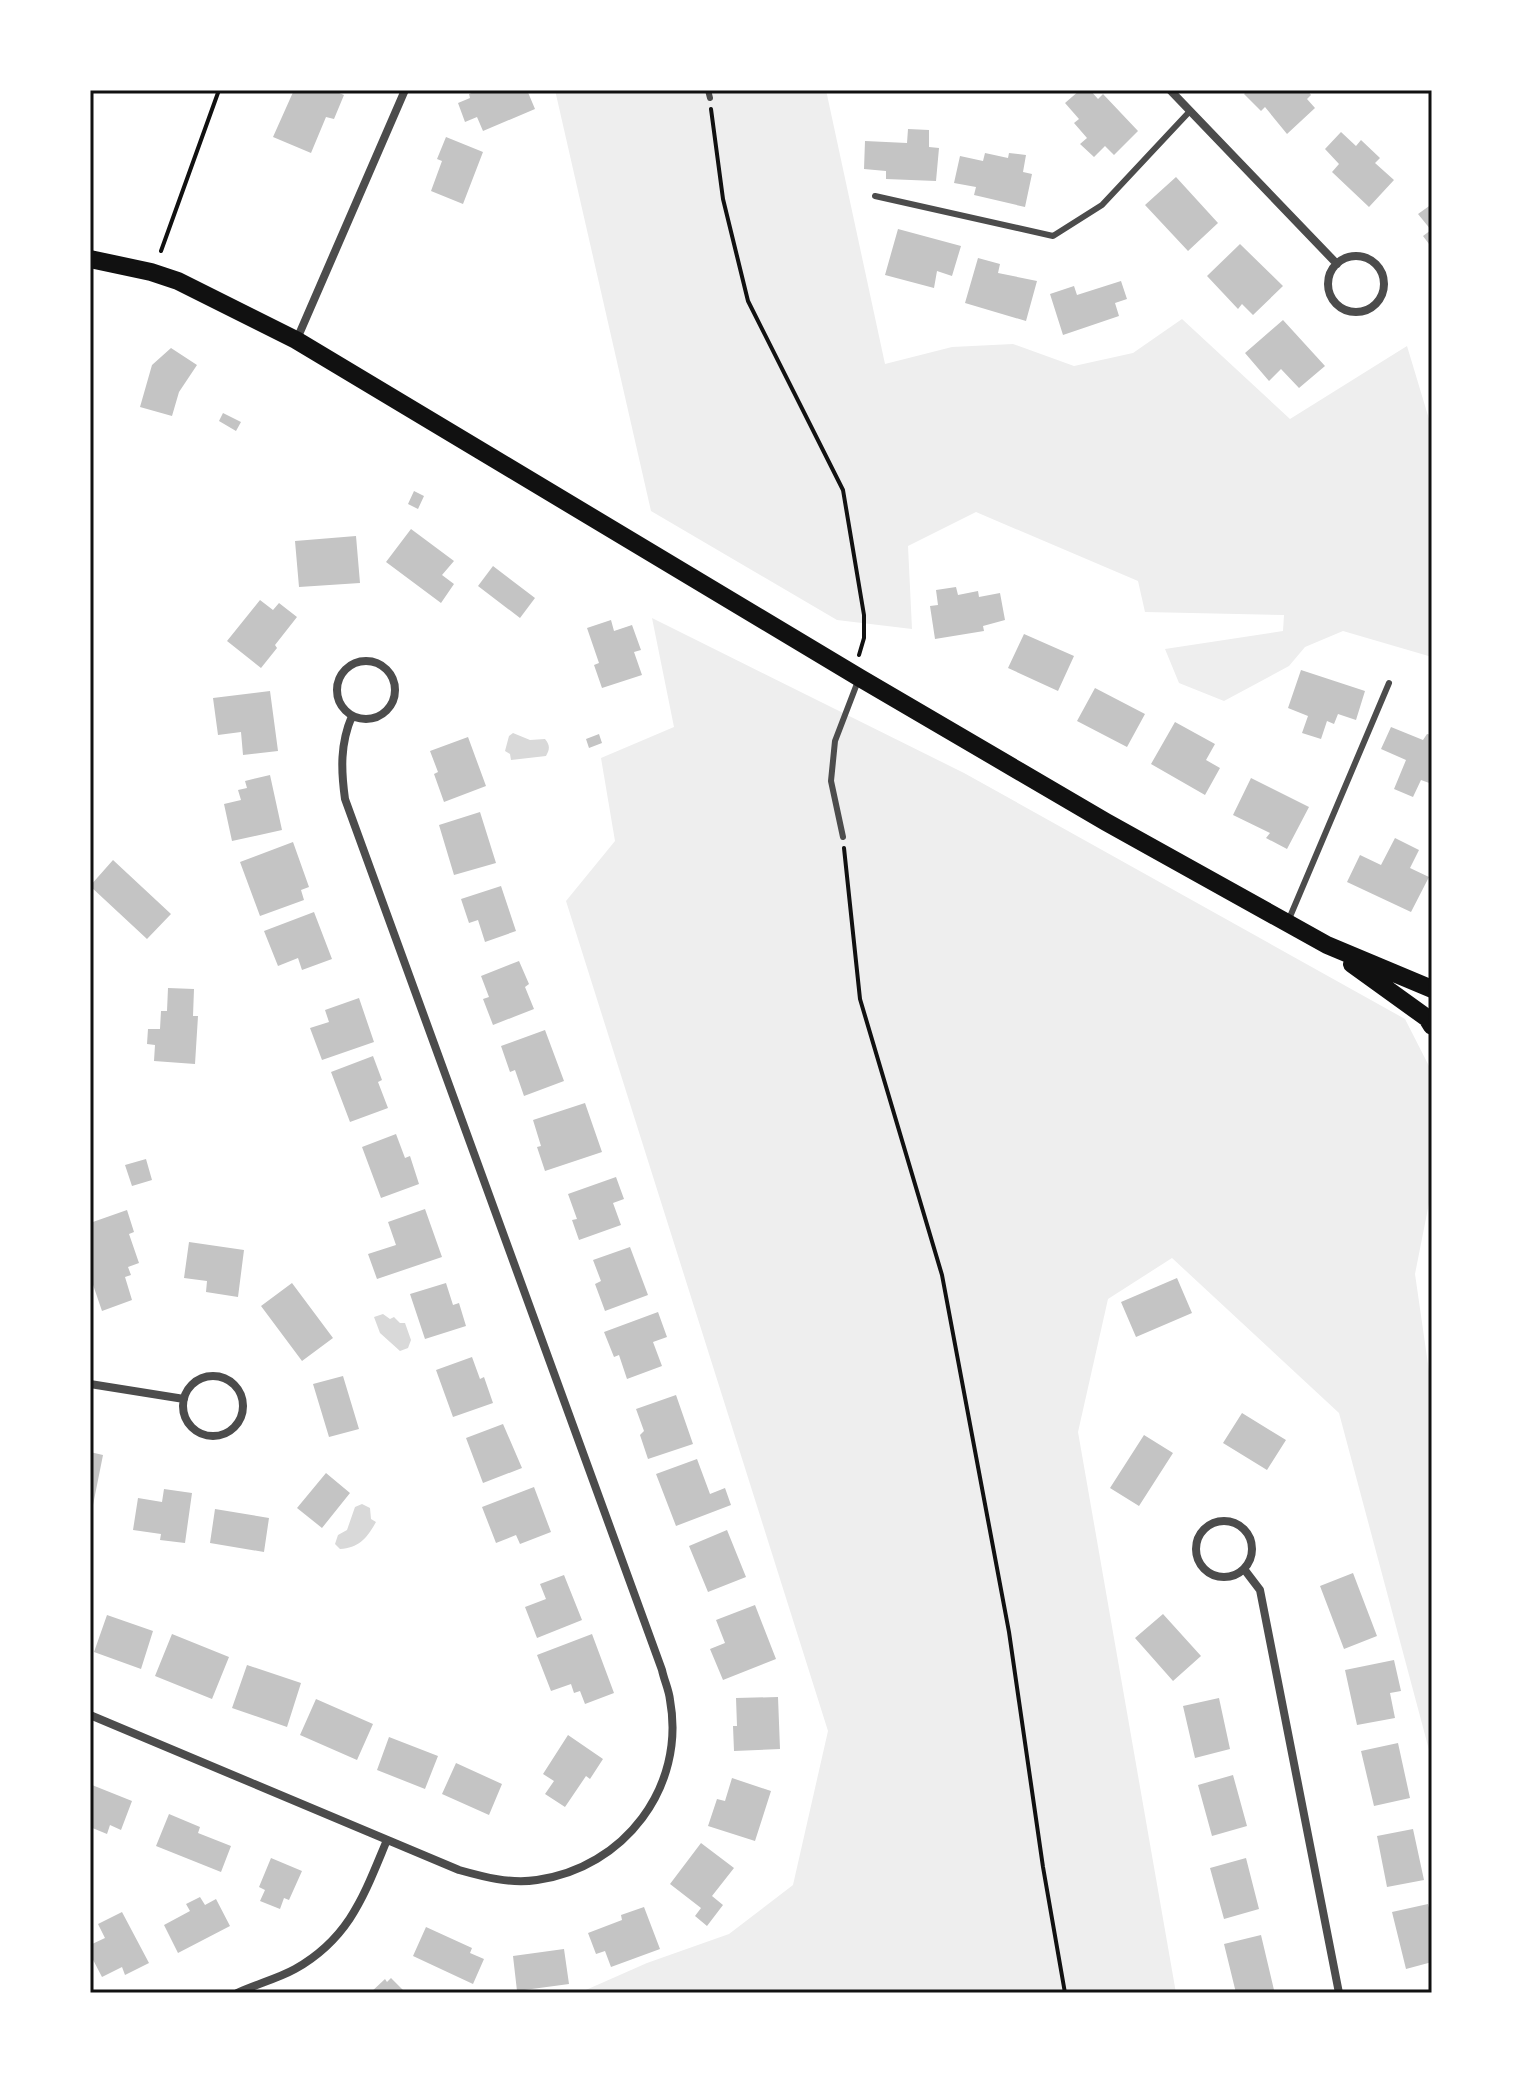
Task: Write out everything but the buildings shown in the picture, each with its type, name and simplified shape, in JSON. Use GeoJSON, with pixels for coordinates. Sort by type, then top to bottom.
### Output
{"type":"FeatureCollection","features":[{"type":"Feature","properties":{"kind":"main road"},"geometry":{"type":"LineString","coordinates":[[90,259],[178,281],[296,340],[860,678],[1287,924],[1327,945],[1432,989]]}},
{"type":"Feature","properties":{"kind":"main road"},"geometry":{"type":"LineString","coordinates":[[1327,945],[1427,1018],[1432,1026]]}},
{"type":"Feature","properties":{"kind":"street"},"geometry":{"type":"LineString","coordinates":[[296,340],[405,90]]}},
{"type":"Feature","properties":{"kind":"street"},"geometry":{"type":"LineString","coordinates":[[1170,90],[1337,264]]}},
{"type":"Feature","properties":{"kind":"street"},"geometry":{"type":"LineString","coordinates":[[1355,256],[1373,262],[1384,277],[1382,297],[1376,304],[1358,312],[1340,306],[1329,290],[1331,271],[1337,264],[1355,256]]}},
{"type":"Feature","properties":{"kind":"street"},"geometry":{"type":"LineString","coordinates":[[371,661],[381,665],[389,671],[396,690],[390,709],[372,720],[352,716],[339,701],[338,681],[351,665],[371,661]]}},
{"type":"Feature","properties":{"kind":"street"},"geometry":{"type":"LineString","coordinates":[[90,1715],[459,1870],[497,1879],[536,1880],[581,1869],[630,1835],[649,1810],[662,1784],[672,1728],[670,1700],[662,1670],[345,799],[341,767],[343,741],[352,716]]}},
{"type":"Feature","properties":{"kind":"street"},"geometry":{"type":"LineString","coordinates":[[205,1377],[226,1378],[240,1392],[244,1403],[243,1413],[239,1423],[222,1435],[201,1434],[187,1419],[184,1399],[196,1381],[205,1377]]}},
{"type":"Feature","properties":{"kind":"street"},"geometry":{"type":"LineString","coordinates":[[90,1384],[184,1399]]}},
{"type":"Feature","properties":{"kind":"street"},"geometry":{"type":"LineString","coordinates":[[1228,1520],[1244,1528],[1250,1535],[1253,1553],[1244,1569],[1227,1577],[1209,1572],[1202,1566],[1196,1548],[1203,1530],[1219,1521],[1228,1520]]}},
{"type":"Feature","properties":{"kind":"street"},"geometry":{"type":"LineString","coordinates":[[1244,1569],[1260,1590],[1339,1993]]}},
{"type":"Feature","properties":{"kind":"street"},"geometry":{"type":"LineString","coordinates":[[237,1993],[292,1970],[316,1956],[338,1936],[354,1916],[387,1840]]}},
{"type":"Feature","properties":{"kind":"lane"},"geometry":{"type":"LineString","coordinates":[[708,90],[710,98]]}},
{"type":"Feature","properties":{"kind":"lane"},"geometry":{"type":"LineString","coordinates":[[875,196],[1053,236],[1102,205],[1190,111]]}},
{"type":"Feature","properties":{"kind":"lane"},"geometry":{"type":"LineString","coordinates":[[843,837],[831,781],[835,741],[860,678]]}},
{"type":"Feature","properties":{"kind":"lane"},"geometry":{"type":"LineString","coordinates":[[1287,924],[1389,683]]}},
{"type":"Feature","properties":{"kind":"path"},"geometry":{"type":"LineString","coordinates":[[161,251],[219,90]]}},
{"type":"Feature","properties":{"kind":"path"},"geometry":{"type":"LineString","coordinates":[[710,98],[723,199],[748,301],[843,490],[864,615],[860,678]]}},
{"type":"Feature","properties":{"kind":"path"},"geometry":{"type":"LineString","coordinates":[[843,837],[860,999],[945,1290],[1009,1632],[1043,1867],[1065,1993]]}},
{"type":"Feature","properties":{"kind":"shaded area"},"geometry":{"type":"Polygon","coordinates":[[[555,90],[826,90],[885,364],[952,347],[1013,344],[1074,366],[1133,353],[1182,319],[1290,419],[1407,346],[1432,429],[1432,657],[1343,631],[1305,647],[1289,666],[1224,701],[1179,683],[1165,649],[1283,631],[1284,615],[1145,612],[1138,581],[976,512],[908,546],[912,629],[837,620],[651,511],[555,90]]]}},
{"type":"Feature","properties":{"kind":"shaded area"},"geometry":{"type":"Polygon","coordinates":[[[652,618],[964,773],[1405,1019],[1432,1072],[1432,1188],[1415,1274],[1432,1392],[1432,1761],[1339,1413],[1172,1258],[1108,1299],[1078,1432],[1176,1993],[579,1993],[647,1963],[729,1934],[793,1885],[828,1731],[566,901],[615,841],[601,758],[674,727],[652,618]]]}},
{"type":"Feature","properties":{"kind":"shaded area"},"geometry":{"type":"Polygon","coordinates":[[[513,733],[530,740],[545,739],[549,747],[546,756],[511,760],[510,754],[505,751],[509,736],[513,733]]]}},
{"type":"Feature","properties":{"kind":"shaded area"},"geometry":{"type":"Polygon","coordinates":[[[383,1314],[405,1323],[411,1340],[408,1348],[400,1351],[380,1333],[374,1317],[383,1314]]]}},
{"type":"Feature","properties":{"kind":"shaded area"},"geometry":{"type":"Polygon","coordinates":[[[362,1504],[370,1508],[371,1519],[376,1522],[362,1541],[340,1549],[335,1544],[338,1535],[347,1530],[355,1507],[362,1504]]]}}]}
